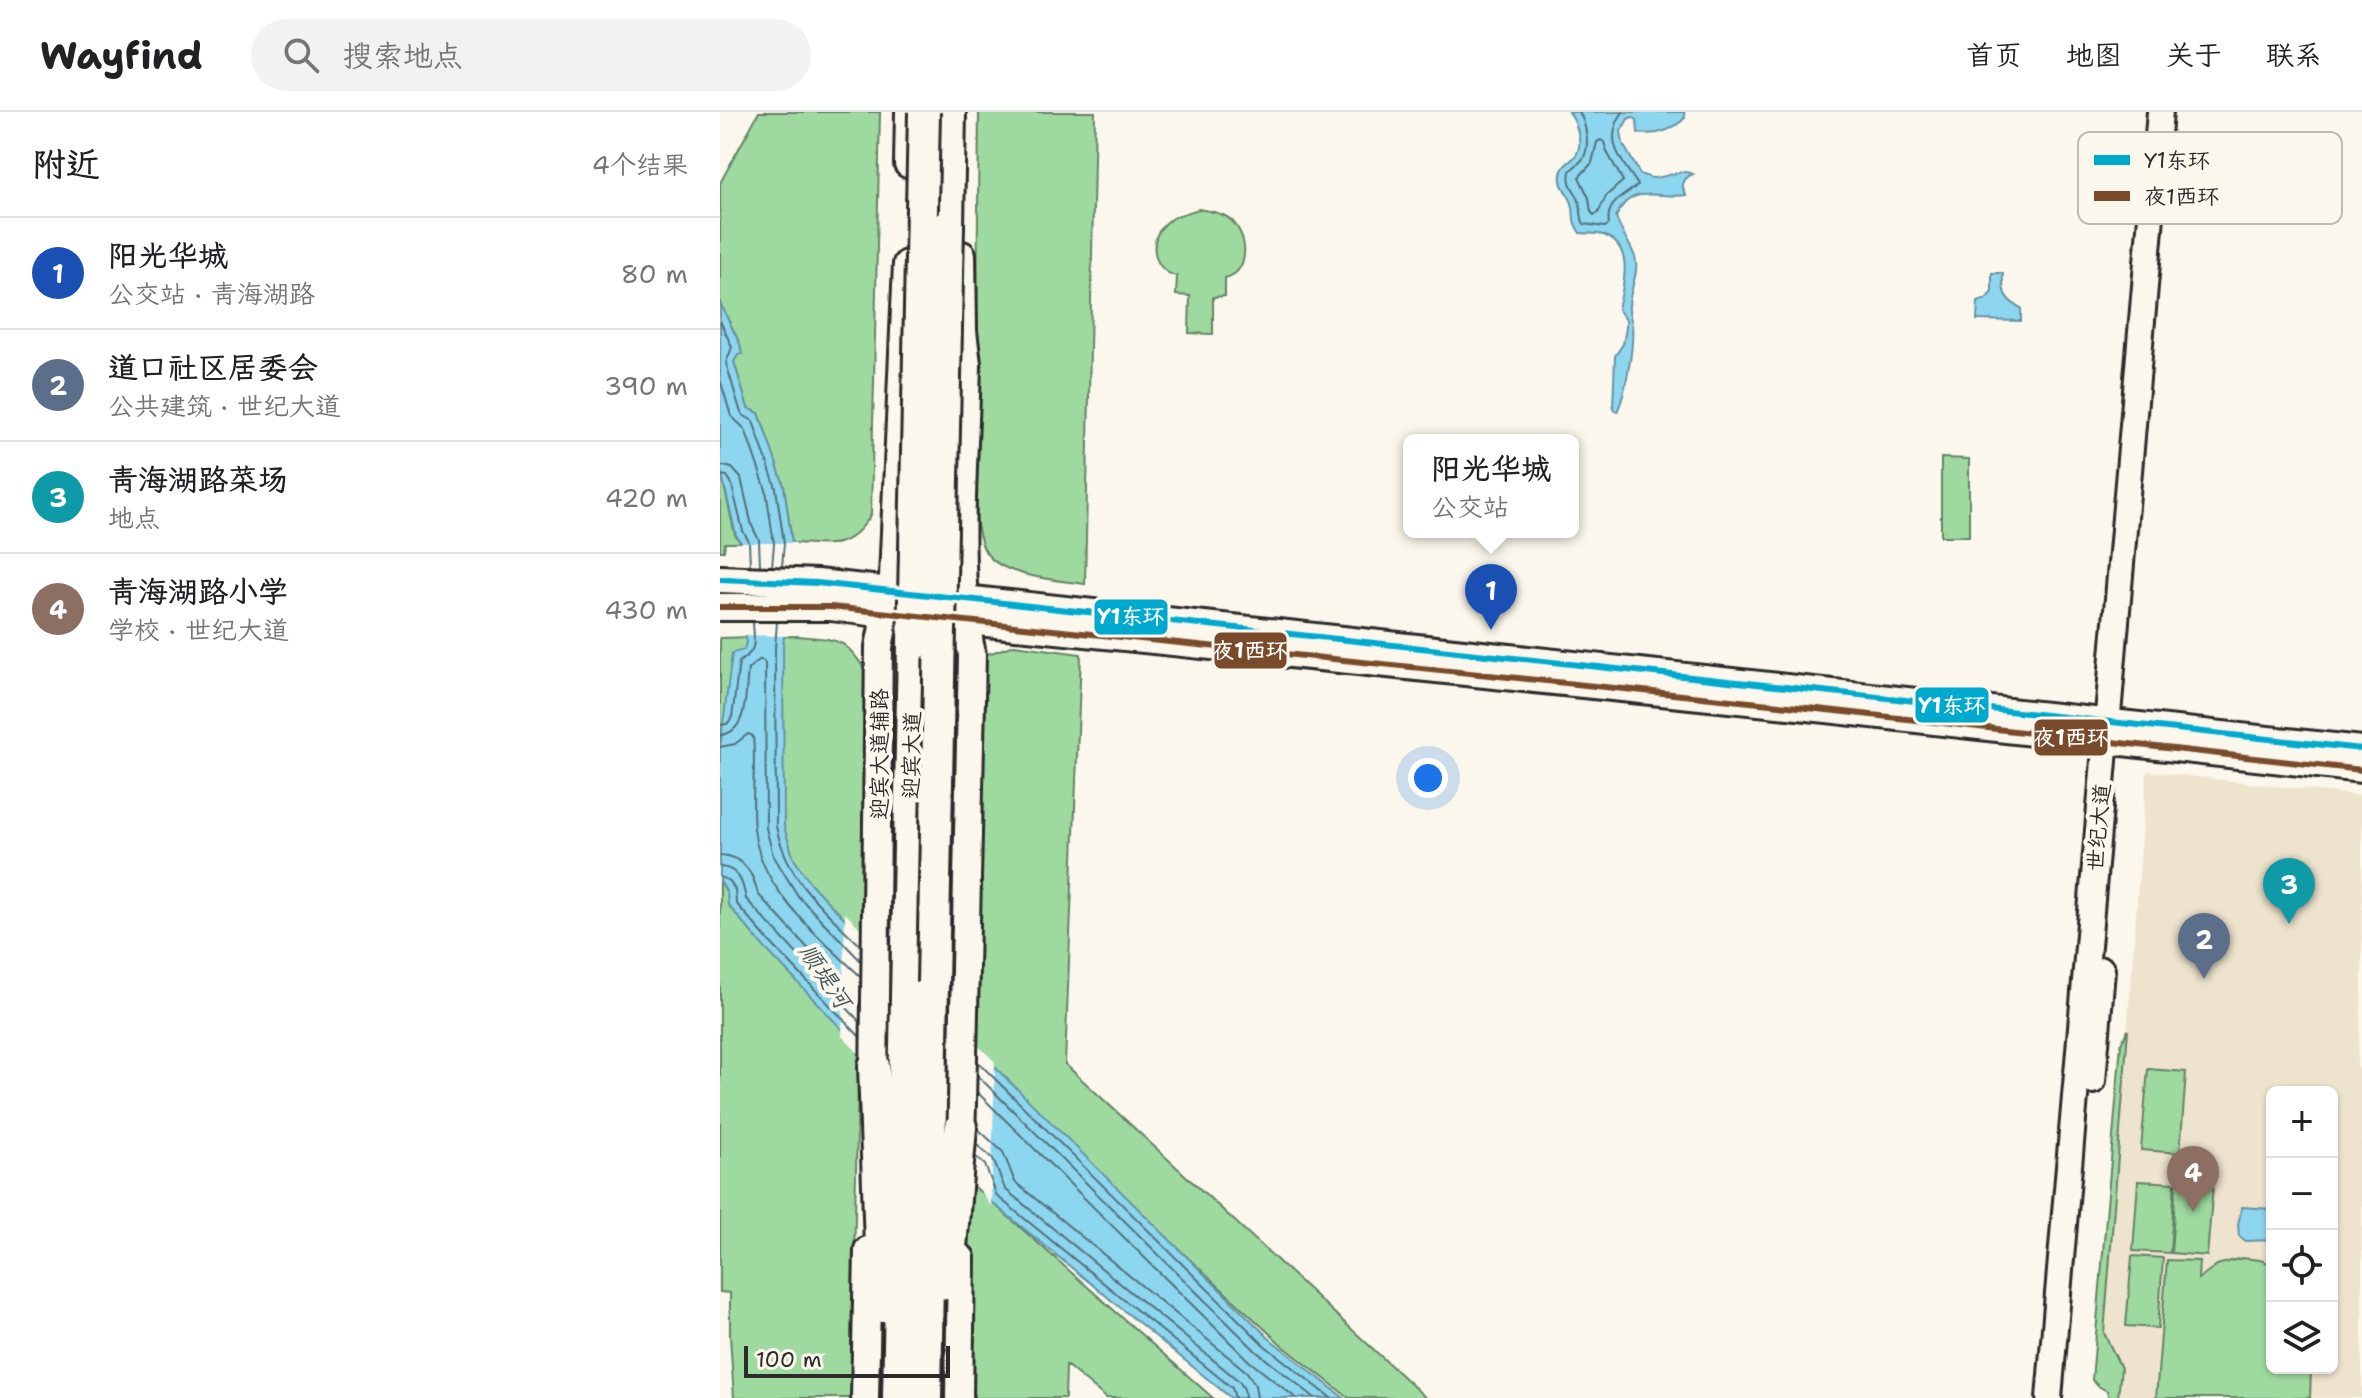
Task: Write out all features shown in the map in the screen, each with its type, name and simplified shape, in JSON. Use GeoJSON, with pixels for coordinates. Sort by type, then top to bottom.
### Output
{"type":"FeatureCollection","features":[{"type":"Feature","properties":{"kind":"highway","name":"迎宾大道"},"geometry":{"type":"LineString","coordinates":[[898,1398],[924,112]]}},
{"type":"Feature","properties":{"kind":"highway","name":"迎宾大道"},"geometry":{"type":"LineString","coordinates":[[926,1398],[950,112]]}},
{"type":"Feature","properties":{"kind":"highway"},"geometry":{"type":"LineString","coordinates":[[874,1078],[885,1398]]}},
{"type":"Feature","properties":{"kind":"highway"},"geometry":{"type":"LineString","coordinates":[[941,1398],[961,1127]]}},
{"type":"Feature","properties":{"kind":"main road","name":"迎宾大道辅路"},"geometry":{"type":"LineString","coordinates":[[865,1398],[874,1078],[879,647],[893,577],[907,271],[909,112]]}},
{"type":"Feature","properties":{"kind":"main road"},"geometry":{"type":"LineString","coordinates":[[961,1127],[972,655],[962,566],[967,364],[962,288],[964,112]]}},
{"type":"Feature","properties":{"kind":"main road"},"geometry":{"type":"LineString","coordinates":[[720,579],[816,595],[888,602]]}},
{"type":"Feature","properties":{"kind":"main road"},"geometry":{"type":"LineString","coordinates":[[720,607],[816,595]]}},
{"type":"Feature","properties":{"kind":"main road"},"geometry":{"type":"LineString","coordinates":[[958,1187],[959,1398]]}},
{"type":"Feature","properties":{"kind":"street","name":"世纪大道"},"geometry":{"type":"LineString","coordinates":[[2158,132],[2160,112]]}},
{"type":"Feature","properties":{"kind":"street","name":"世纪大道"},"geometry":{"type":"LineString","coordinates":[[2170,132],[2172,112]]}},
{"type":"Feature","properties":{"kind":"street","name":"世纪大道"},"geometry":{"type":"LineString","coordinates":[[2063,1398],[2099,1016],[2135,380],[2150,224]]}},
{"type":"Feature","properties":{"kind":"street","name":"世纪大道"},"geometry":{"type":"LineString","coordinates":[[2049,1398],[2162,224]]}},
{"type":"Feature","properties":{"kind":"street"},"geometry":{"type":"LineString","coordinates":[[888,602],[1827,710],[2362,749]]}},
{"type":"Feature","properties":{"kind":"street"},"geometry":{"type":"LineString","coordinates":[[2113,733],[2362,770]]}},
{"type":"Feature","properties":{"kind":"shaded area"},"geometry":{"type":"Polygon","coordinates":[[[2147,771],[2362,796],[2362,994],[2357,1067],[2362,1069],[2362,1398],[2118,1398],[2121,1368],[2104,1333],[2147,771]]]}},
{"type":"Feature","properties":{"kind":"green space"},"geometry":{"type":"Polygon","coordinates":[[[759,112],[880,112],[871,515],[854,535],[837,543],[792,543],[784,486],[759,413],[748,409],[734,362],[740,344],[720,303],[720,183],[759,112]]]}},
{"type":"Feature","properties":{"kind":"green space"},"geometry":{"type":"Polygon","coordinates":[[[979,112],[1095,112],[1085,584],[1029,576],[1001,566],[984,549],[979,535],[975,511],[979,112]]]}},
{"type":"Feature","properties":{"kind":"green space"},"geometry":{"type":"Polygon","coordinates":[[[1199,209],[1222,215],[1233,222],[1244,248],[1240,267],[1225,278],[1225,296],[1213,297],[1213,334],[1189,333],[1190,296],[1176,295],[1177,276],[1163,269],[1155,247],[1159,232],[1168,222],[1199,209]]]}},
{"type":"Feature","properties":{"kind":"green space"},"geometry":{"type":"Polygon","coordinates":[[[1941,458],[1969,459],[1969,536],[1941,536],[1941,458]]]}},
{"type":"Feature","properties":{"kind":"green space"},"geometry":{"type":"Polygon","coordinates":[[[720,467],[735,535],[741,543],[725,543],[724,551],[720,551],[720,467]]]}},
{"type":"Feature","properties":{"kind":"green space"},"geometry":{"type":"Polygon","coordinates":[[[797,636],[839,642],[852,652],[867,673],[851,1398],[734,1398],[730,1293],[720,1292],[720,638],[797,636]]]}},
{"type":"Feature","properties":{"kind":"green space"},"geometry":{"type":"Polygon","coordinates":[[[1014,645],[1081,654],[1065,1064],[1426,1398],[1349,1398],[1283,1346],[962,1048],[985,655],[1014,645]]]}},
{"type":"Feature","properties":{"kind":"green space"},"geometry":{"type":"Polygon","coordinates":[[[2128,1030],[2104,1333],[2121,1368],[2118,1398],[2109,1398],[2107,1391],[2092,1380],[2121,1044],[2128,1030]]]}},
{"type":"Feature","properties":{"kind":"green space"},"geometry":{"type":"Polygon","coordinates":[[[2148,1069],[2186,1072],[2180,1153],[2141,1150],[2148,1069]]]}},
{"type":"Feature","properties":{"kind":"green space"},"geometry":{"type":"Polygon","coordinates":[[[968,1181],[1213,1398],[1106,1398],[1066,1365],[1065,1398],[954,1398],[968,1181]]]}},
{"type":"Feature","properties":{"kind":"green space"},"geometry":{"type":"Polygon","coordinates":[[[2138,1181],[2175,1183],[2170,1253],[2133,1251],[2138,1181]]]}},
{"type":"Feature","properties":{"kind":"green space"},"geometry":{"type":"Polygon","coordinates":[[[2176,1183],[2213,1186],[2207,1256],[2171,1253],[2176,1183]]]}},
{"type":"Feature","properties":{"kind":"green space"},"geometry":{"type":"Polygon","coordinates":[[[2132,1256],[2163,1258],[2158,1328],[2126,1326],[2132,1256]]]}},
{"type":"Feature","properties":{"kind":"green space"},"geometry":{"type":"Polygon","coordinates":[[[2242,1258],[2266,1262],[2266,1374],[2311,1374],[2310,1398],[2156,1398],[2167,1260],[2199,1261],[2198,1279],[2217,1265],[2242,1258]]]}},
{"type":"Feature","properties":{"kind":"water"},"geometry":{"type":"Polygon","coordinates":[[[1569,112],[1684,112],[1685,118],[1663,132],[1645,134],[1638,133],[1637,120],[1632,117],[1621,131],[1623,144],[1640,174],[1658,178],[1683,172],[1693,174],[1684,183],[1686,195],[1638,196],[1622,206],[1616,217],[1636,263],[1629,309],[1631,357],[1617,412],[1613,409],[1615,356],[1623,344],[1626,328],[1626,320],[1618,309],[1624,280],[1624,259],[1615,242],[1603,235],[1580,233],[1575,224],[1572,203],[1561,179],[1564,167],[1576,155],[1579,145],[1569,112]]]}},
{"type":"Feature","properties":{"kind":"water"},"geometry":{"type":"Polygon","coordinates":[[[1992,273],[2003,273],[2005,294],[2021,308],[2021,321],[1977,320],[1978,302],[1992,292],[1992,273]]]}},
{"type":"Feature","properties":{"kind":"water","name":"顺堤河"},"geometry":{"type":"Polygon","coordinates":[[[720,303],[740,344],[742,354],[734,362],[748,408],[759,413],[784,486],[792,543],[783,648],[784,827],[794,859],[827,901],[1270,1339],[1344,1398],[1231,1398],[990,1201],[977,1168],[964,1158],[764,947],[728,905],[727,893],[720,881],[720,748],[732,653],[744,650],[746,642],[741,543],[736,535],[720,467],[720,303]]]}},
{"type":"Feature","properties":{"kind":"water"},"geometry":{"type":"Polygon","coordinates":[[[2242,1207],[2266,1209],[2266,1240],[2246,1241],[2239,1236],[2242,1207]]]}},
{"type":"Feature","properties":{"kind":"pier"},"geometry":{"type":"Polygon","coordinates":[[[736,543],[796,543],[788,636],[741,635],[736,543]]]}},
{"type":"Feature","properties":{"kind":"pier"},"geometry":{"type":"Polygon","coordinates":[[[845,913],[995,1062],[991,1206],[981,1192],[974,1171],[842,1036],[845,913]]]}},
{"type":"Feature","properties":{"kind":"transit line","name":"Y1东环"},"geometry":{"type":"LineString","coordinates":[[720,579],[817,583],[2362,749]]}},
{"type":"Feature","properties":{"kind":"transit line","name":"夜1西环"},"geometry":{"type":"LineString","coordinates":[[720,607],[831,607],[1827,710],[2362,770]]}},
{"type":"Feature","properties":{"kind":"place","name":"阳光华城"},"geometry":{"type":"Point","coordinates":[1491,630]}},
{"type":"Feature","properties":{"kind":"place","name":"青海湖路菜场"},"geometry":{"type":"Point","coordinates":[2289,924]}},
{"type":"Feature","properties":{"kind":"place","name":"道口社区居委会"},"geometry":{"type":"Point","coordinates":[2204,979]}},
{"type":"Feature","properties":{"kind":"place","name":"青海湖路小学"},"geometry":{"type":"Point","coordinates":[2193,1212]}}]}
